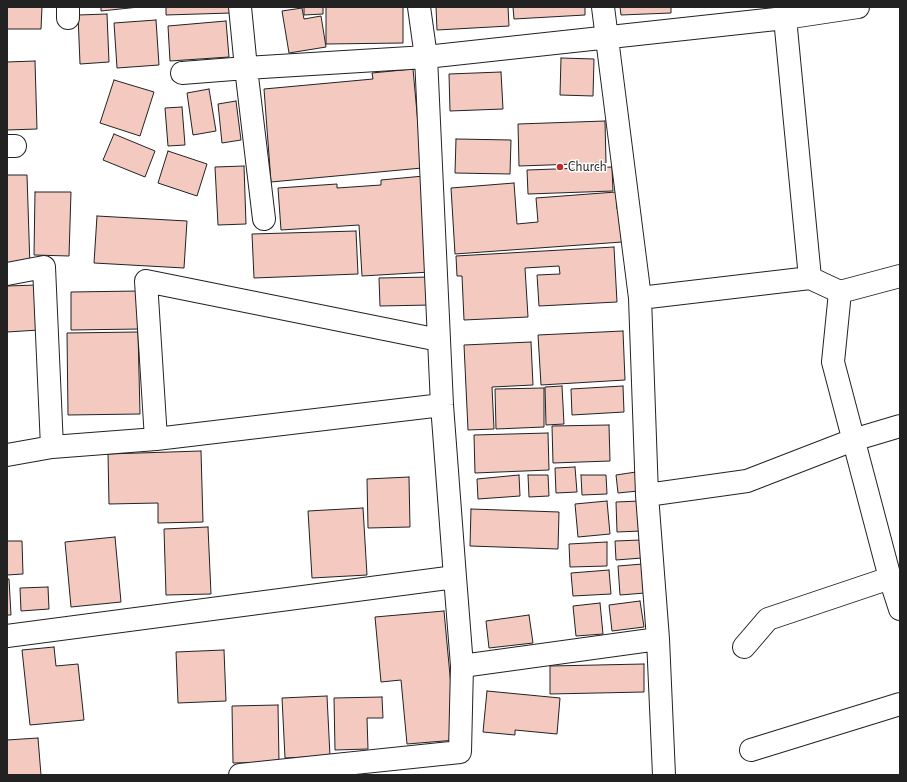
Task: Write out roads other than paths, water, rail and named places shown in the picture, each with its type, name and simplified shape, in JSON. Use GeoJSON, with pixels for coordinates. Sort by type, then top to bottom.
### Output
{"type":"FeatureCollection","features":[{"type":"Feature","properties":{"kind":"street"},"geometry":{"type":"LineString","coordinates":[[240,7],[264,219]]}},
{"type":"Feature","properties":{"kind":"street"},"geometry":{"type":"LineString","coordinates":[[240,775],[460,752],[462,666],[442,405],[426,57],[420,7]]}},
{"type":"Feature","properties":{"kind":"street"},"geometry":{"type":"LineString","coordinates":[[603,7],[640,298],[647,495],[658,639],[664,775]]}},
{"type":"Feature","properties":{"kind":"street"},"geometry":{"type":"LineString","coordinates":[[182,72],[426,57],[785,18],[858,7]]}},
{"type":"Feature","properties":{"kind":"street"},"geometry":{"type":"LineString","coordinates":[[785,18],[810,278]]}},
{"type":"Feature","properties":{"kind":"street"},"geometry":{"type":"LineString","coordinates":[[7,274],[44,267],[52,447]]}},
{"type":"Feature","properties":{"kind":"street"},"geometry":{"type":"LineString","coordinates":[[640,298],[810,278],[840,292],[900,276]]}},
{"type":"Feature","properties":{"kind":"street"},"geometry":{"type":"LineString","coordinates":[[156,439],[146,281],[439,340]]}},
{"type":"Feature","properties":{"kind":"street"},"geometry":{"type":"LineString","coordinates":[[840,292],[833,362],[890,578],[900,609]]}},
{"type":"Feature","properties":{"kind":"street"},"geometry":{"type":"LineString","coordinates":[[7,455],[52,447],[156,439],[442,405]]}},
{"type":"Feature","properties":{"kind":"street"},"geometry":{"type":"LineString","coordinates":[[647,495],[748,481],[853,440],[900,426]]}},
{"type":"Feature","properties":{"kind":"street"},"geometry":{"type":"LineString","coordinates":[[7,636],[455,577]]}},
{"type":"Feature","properties":{"kind":"street"},"geometry":{"type":"LineString","coordinates":[[744,647],[768,619],[890,578]]}},
{"type":"Feature","properties":{"kind":"street"},"geometry":{"type":"LineString","coordinates":[[462,666],[658,639]]}},
{"type":"Feature","properties":{"kind":"street"},"geometry":{"type":"LineString","coordinates":[[751,750],[900,704]]}},
{"type":"Feature","properties":{"kind":"place","name":"Church"},"geometry":{"type":"Point","coordinates":[560,167]}}]}
